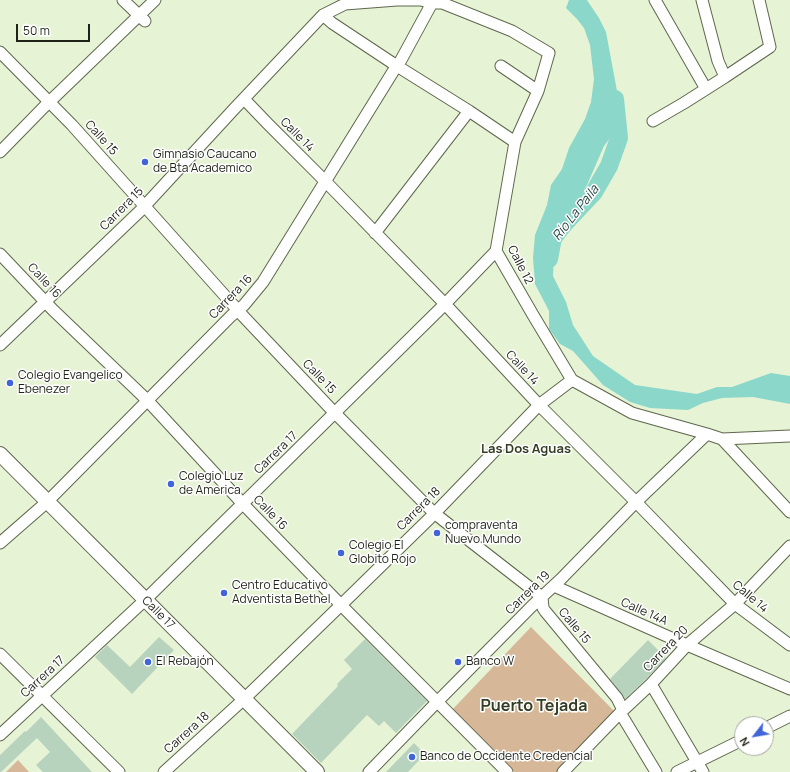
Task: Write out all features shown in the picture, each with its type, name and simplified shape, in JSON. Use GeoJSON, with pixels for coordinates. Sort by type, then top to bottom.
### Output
{"type":"FeatureCollection","features":[{"type":"Feature","properties":{"kind":"main road","name":"Calle 17"},"geometry":{"type":"LineString","coordinates":[[0,454],[317,772]]}},
{"type":"Feature","properties":{"kind":"street"},"geometry":{"type":"LineString","coordinates":[[123,0],[142,18]]}},
{"type":"Feature","properties":{"kind":"street"},"geometry":{"type":"LineString","coordinates":[[0,152],[49,102],[142,18],[155,0]]}},
{"type":"Feature","properties":{"kind":"street","name":"Carrera 15"},"geometry":{"type":"LineString","coordinates":[[0,345],[144,206],[323,16],[345,4],[397,0],[421,0],[432,2]]}},
{"type":"Feature","properties":{"kind":"street"},"geometry":{"type":"LineString","coordinates":[[655,0],[706,89]]}},
{"type":"Feature","properties":{"kind":"street"},"geometry":{"type":"LineString","coordinates":[[702,0],[718,61],[725,77]]}},
{"type":"Feature","properties":{"kind":"street"},"geometry":{"type":"LineString","coordinates":[[653,121],[725,77],[770,47],[759,0]]}},
{"type":"Feature","properties":{"kind":"street","name":"Carrera 16"},"geometry":{"type":"LineString","coordinates":[[0,543],[47,502],[237,310],[244,305],[263,282],[401,60],[432,2]]}},
{"type":"Feature","properties":{"kind":"street","name":"Calle 12"},"geometry":{"type":"LineString","coordinates":[[432,2],[442,3],[512,31],[549,52],[538,91],[515,142],[496,251],[572,380],[632,413],[722,439],[790,436]]}},
{"type":"Feature","properties":{"kind":"street"},"geometry":{"type":"LineString","coordinates":[[323,16],[397,66],[515,142]]}},
{"type":"Feature","properties":{"kind":"street","name":"Calle 15"},"geometry":{"type":"LineString","coordinates":[[0,52],[68,121],[237,310],[434,513],[542,597],[543,608],[545,611],[617,698],[624,719],[656,772]]}},
{"type":"Feature","properties":{"kind":"street"},"geometry":{"type":"LineString","coordinates":[[501,66],[538,91]]}},
{"type":"Feature","properties":{"kind":"street","name":"Calle 14"},"geometry":{"type":"LineString","coordinates":[[244,99],[446,304],[539,405],[735,604],[790,645]]}},
{"type":"Feature","properties":{"kind":"street"},"geometry":{"type":"LineString","coordinates":[[375,232],[469,111]]}},
{"type":"Feature","properties":{"kind":"street","name":"Carrera 17"},"geometry":{"type":"LineString","coordinates":[[0,735],[146,600],[446,304],[496,251]]}},
{"type":"Feature","properties":{"kind":"street","name":"Calle 16"},"geometry":{"type":"LineString","coordinates":[[0,254],[45,302],[148,400],[242,504],[507,772]]}},
{"type":"Feature","properties":{"kind":"street","name":"Carrera 18"},"geometry":{"type":"LineString","coordinates":[[164,772],[244,699],[341,605],[434,513],[539,405],[572,380]]}},
{"type":"Feature","properties":{"kind":"street","name":"Carrera 19"},"geometry":{"type":"LineString","coordinates":[[369,772],[636,502],[707,434]]}},
{"type":"Feature","properties":{"kind":"street"},"geometry":{"type":"LineString","coordinates":[[722,439],[790,512]]}},
{"type":"Feature","properties":{"kind":"street","name":"Carrera 20"},"geometry":{"type":"LineString","coordinates":[[563,772],[622,711],[651,684],[686,645],[735,604],[790,546]]}},
{"type":"Feature","properties":{"kind":"street","name":"Calle 14A"},"geometry":{"type":"LineString","coordinates":[[554,586],[686,645],[790,689]]}},
{"type":"Feature","properties":{"kind":"street"},"geometry":{"type":"LineString","coordinates":[[0,654],[119,772]]}},
{"type":"Feature","properties":{"kind":"street"},"geometry":{"type":"LineString","coordinates":[[651,684],[700,767]]}},
{"type":"Feature","properties":{"kind":"street"},"geometry":{"type":"LineString","coordinates":[[774,724],[790,716]]}},
{"type":"Feature","properties":{"kind":"street"},"geometry":{"type":"LineString","coordinates":[[677,772],[700,767],[734,745]]}},
{"type":"Feature","properties":{"kind":"shaded area"},"geometry":{"type":"Polygon","coordinates":[[[531,627],[616,713],[560,772],[515,772],[452,710],[531,627]]]}},
{"type":"Feature","properties":{"kind":"shaded area"},"geometry":{"type":"Polygon","coordinates":[[[18,760],[29,772],[6,772],[18,760]]]}},
{"type":"Feature","properties":{"kind":"water"},"geometry":{"type":"Polygon","coordinates":[[[569,0],[587,0],[606,32],[620,107],[616,130],[604,146],[587,185],[573,206],[562,218],[555,234],[553,276],[566,302],[573,325],[593,356],[635,385],[697,394],[717,387],[732,387],[771,373],[790,376],[790,404],[753,397],[722,398],[703,403],[688,410],[650,408],[630,402],[603,385],[573,351],[560,344],[549,329],[549,311],[535,284],[533,258],[535,235],[547,205],[551,185],[562,169],[569,148],[585,119],[591,102],[594,79],[590,45],[584,28],[566,8],[569,0]]]}},
{"type":"Feature","properties":{"kind":"building","name":"El Rebajón"},"geometry":{"type":"Polygon","coordinates":[[[159,637],[174,650],[132,694],[95,657],[107,645],[130,667],[159,637]]]}},
{"type":"Feature","properties":{"kind":"building"},"geometry":{"type":"Polygon","coordinates":[[[365,639],[427,701],[396,733],[384,721],[379,726],[367,715],[321,763],[292,734],[338,686],[337,684],[352,669],[344,660],[365,639]]]}},
{"type":"Feature","properties":{"kind":"building"},"geometry":{"type":"Polygon","coordinates":[[[648,640],[666,658],[625,699],[610,679],[648,640]]]}},
{"type":"Feature","properties":{"kind":"building"},"geometry":{"type":"Polygon","coordinates":[[[41,717],[92,772],[43,772],[36,765],[50,752],[37,738],[0,772],[0,755],[41,717]]]}},
{"type":"Feature","properties":{"kind":"building","name":"Banco de Occidente Credencial"},"geometry":{"type":"Polygon","coordinates":[[[414,743],[425,754],[408,772],[386,772],[414,743]]]}},
{"type":"Feature","properties":{"kind":"waterway","name":"Río La Paila"},"geometry":{"type":"LineString","coordinates":[[549,259],[553,238],[594,192],[609,166],[619,138],[615,99]]}},
{"type":"Feature","properties":{"kind":"place","name":"Gimnasio Caucano de Bta Academico"},"geometry":{"type":"Point","coordinates":[145,162]}},
{"type":"Feature","properties":{"kind":"place","name":"Colegio Evangelico Ebenezer"},"geometry":{"type":"Point","coordinates":[10,383]}},
{"type":"Feature","properties":{"kind":"place","name":"Colegio Luz de America"},"geometry":{"type":"Point","coordinates":[171,484]}},
{"type":"Feature","properties":{"kind":"place","name":"compraventa Nuevo Mundo"},"geometry":{"type":"Point","coordinates":[437,533]}},
{"type":"Feature","properties":{"kind":"place","name":"Colegio El Globito Rojo"},"geometry":{"type":"Point","coordinates":[341,553]}},
{"type":"Feature","properties":{"kind":"place","name":"Centro Educativo Adventista Bethel"},"geometry":{"type":"Point","coordinates":[224,593]}},
{"type":"Feature","properties":{"kind":"place","name":"El Rebajón"},"geometry":{"type":"Point","coordinates":[148,662]}},
{"type":"Feature","properties":{"kind":"place","name":"Banco W"},"geometry":{"type":"Point","coordinates":[458,662]}},
{"type":"Feature","properties":{"kind":"place","name":"Banco de Occidente Credencial"},"geometry":{"type":"Point","coordinates":[412,757]}},
{"type":"Feature","properties":{"kind":"district","name":"Las Dos Aguas"},"geometry":{"type":"Point","coordinates":[526,449]}},
{"type":"Feature","properties":{"kind":"district","name":"Puerto Tejada"},"geometry":{"type":"Point","coordinates":[534,707]}}]}
